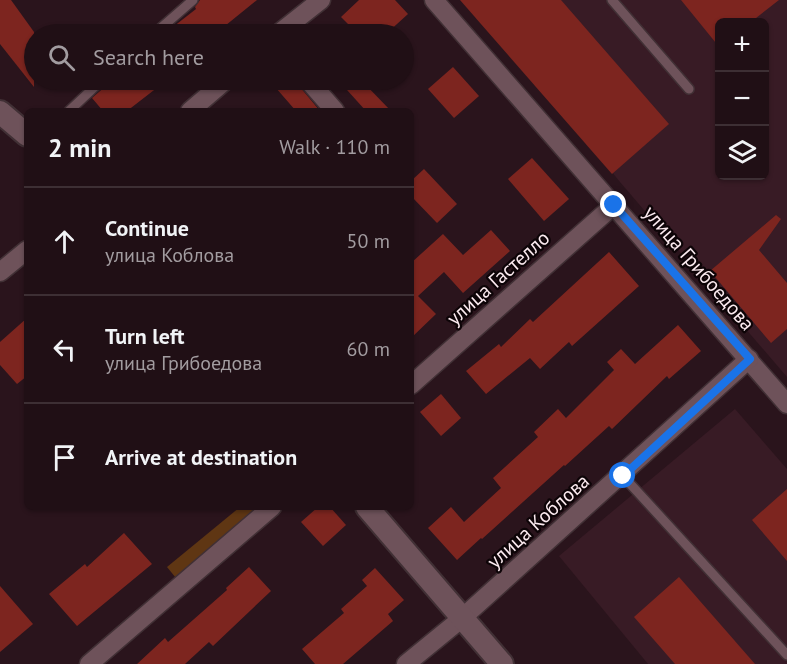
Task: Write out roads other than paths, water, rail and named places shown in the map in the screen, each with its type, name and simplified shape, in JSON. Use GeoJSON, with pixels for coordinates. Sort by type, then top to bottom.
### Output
{"type":"FeatureCollection","features":[{"type":"Feature","properties":{"kind":"street"},"geometry":{"type":"LineString","coordinates":[[291,24],[321,0]]}},
{"type":"Feature","properties":{"kind":"street","name":"улица Грибоедова"},"geometry":{"type":"LineString","coordinates":[[434,0],[787,404]]}},
{"type":"Feature","properties":{"kind":"street"},"geometry":{"type":"LineString","coordinates":[[193,108],[214,90]]}},
{"type":"Feature","properties":{"kind":"street"},"geometry":{"type":"LineString","coordinates":[[317,90],[332,108]]}},
{"type":"Feature","properties":{"kind":"street"},"geometry":{"type":"LineString","coordinates":[[0,112],[24,132]]}},
{"type":"Feature","properties":{"kind":"street","name":"улица Гастелло"},"geometry":{"type":"LineString","coordinates":[[414,382],[614,205]]}},
{"type":"Feature","properties":{"kind":"street"},"geometry":{"type":"LineString","coordinates":[[0,272],[24,252]]}},
{"type":"Feature","properties":{"kind":"street","name":"улица Коблова"},"geometry":{"type":"LineString","coordinates":[[406,664],[461,619],[623,476],[750,359]]}},
{"type":"Feature","properties":{"kind":"street"},"geometry":{"type":"LineString","coordinates":[[89,664],[269,510]]}},
{"type":"Feature","properties":{"kind":"street"},"geometry":{"type":"LineString","coordinates":[[370,510],[501,664]]}},
{"type":"Feature","properties":{"kind":"lane"},"geometry":{"type":"LineString","coordinates":[[165,24],[193,0]]}},
{"type":"Feature","properties":{"kind":"lane"},"geometry":{"type":"LineString","coordinates":[[612,0],[689,89]]}},
{"type":"Feature","properties":{"kind":"lane"},"geometry":{"type":"LineString","coordinates":[[72,108],[91,90]]}},
{"type":"Feature","properties":{"kind":"lane"},"geometry":{"type":"LineString","coordinates":[[623,476],[787,655]]}}]}
